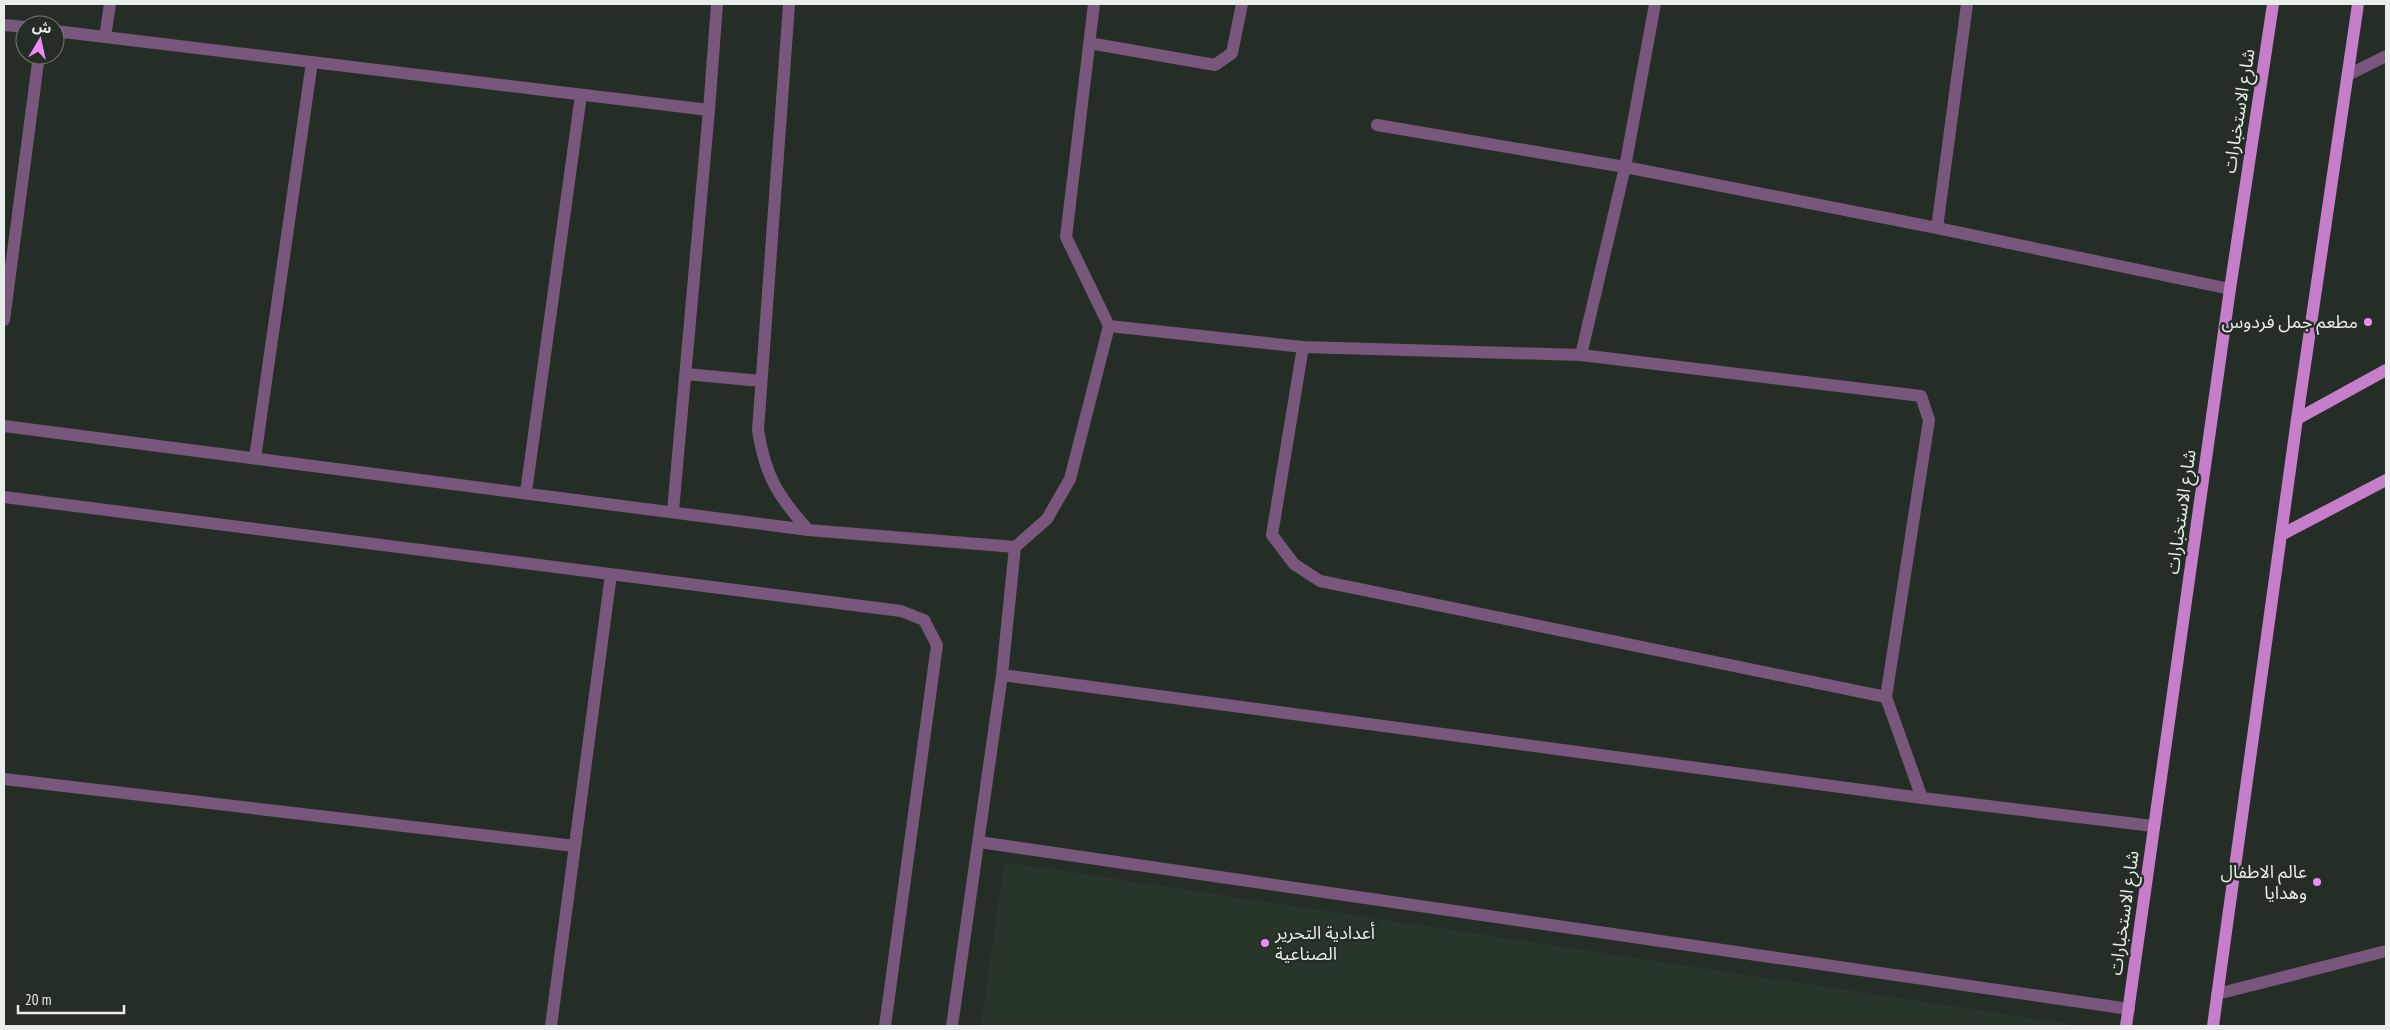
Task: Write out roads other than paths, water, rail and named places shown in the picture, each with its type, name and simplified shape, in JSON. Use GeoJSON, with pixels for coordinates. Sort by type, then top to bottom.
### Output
{"type":"FeatureCollection","features":[{"type":"Feature","properties":{"kind":"main road","name":"شارع الاستخبارات"},"geometry":{"type":"LineString","coordinates":[[2126,1026],[2230,289],[2273,4]]}},
{"type":"Feature","properties":{"kind":"main road"},"geometry":{"type":"LineString","coordinates":[[2213,1026],[2297,419],[2358,4]]}},
{"type":"Feature","properties":{"kind":"main road"},"geometry":{"type":"LineString","coordinates":[[2297,419],[2386,370]]}},
{"type":"Feature","properties":{"kind":"main road"},"geometry":{"type":"LineString","coordinates":[[2281,535],[2386,480]]}},
{"type":"Feature","properties":{"kind":"street"},"geometry":{"type":"LineString","coordinates":[[105,37],[110,4]]}},
{"type":"Feature","properties":{"kind":"street"},"geometry":{"type":"LineString","coordinates":[[673,511],[717,4]]}},
{"type":"Feature","properties":{"kind":"street"},"geometry":{"type":"LineString","coordinates":[[789,4],[758,430],[762,456],[771,480],[784,502],[808,530]]}},
{"type":"Feature","properties":{"kind":"street"},"geometry":{"type":"LineString","coordinates":[[952,1026],[1002,674],[1015,547],[1047,519],[1070,479],[1109,326],[1066,237],[1094,4]]}},
{"type":"Feature","properties":{"kind":"street"},"geometry":{"type":"LineString","coordinates":[[1089,43],[1215,64],[1232,53],[1242,4]]}},
{"type":"Feature","properties":{"kind":"street"},"geometry":{"type":"LineString","coordinates":[[1581,355],[1625,167],[1655,4]]}},
{"type":"Feature","properties":{"kind":"street"},"geometry":{"type":"LineString","coordinates":[[1937,228],[1966,4]]}},
{"type":"Feature","properties":{"kind":"street"},"geometry":{"type":"LineString","coordinates":[[65,32],[709,110]]}},
{"type":"Feature","properties":{"kind":"street"},"geometry":{"type":"LineString","coordinates":[[2348,75],[2386,56]]}},
{"type":"Feature","properties":{"kind":"street"},"geometry":{"type":"LineString","coordinates":[[255,458],[312,62]]}},
{"type":"Feature","properties":{"kind":"street"},"geometry":{"type":"LineString","coordinates":[[4,320],[38,65]]}},
{"type":"Feature","properties":{"kind":"street"},"geometry":{"type":"LineString","coordinates":[[526,492],[581,95]]}},
{"type":"Feature","properties":{"kind":"street"},"geometry":{"type":"LineString","coordinates":[[1377,125],[1625,167],[1937,228],[2230,289]]}},
{"type":"Feature","properties":{"kind":"street"},"geometry":{"type":"LineString","coordinates":[[1109,326],[1303,347],[1581,355],[1921,396],[1929,420],[1886,697],[1922,798]]}},
{"type":"Feature","properties":{"kind":"street"},"geometry":{"type":"LineString","coordinates":[[1303,347],[1272,535],[1294,564],[1320,581],[1886,697]]}},
{"type":"Feature","properties":{"kind":"street"},"geometry":{"type":"LineString","coordinates":[[686,374],[761,381]]}},
{"type":"Feature","properties":{"kind":"street"},"geometry":{"type":"LineString","coordinates":[[4,426],[673,511],[808,530],[1015,547]]}},
{"type":"Feature","properties":{"kind":"street"},"geometry":{"type":"LineString","coordinates":[[4,497],[901,611],[924,620],[937,645],[885,1026]]}},
{"type":"Feature","properties":{"kind":"street"},"geometry":{"type":"LineString","coordinates":[[551,1026],[611,574]]}},
{"type":"Feature","properties":{"kind":"street"},"geometry":{"type":"LineString","coordinates":[[1002,674],[1922,798],[2153,826]]}},
{"type":"Feature","properties":{"kind":"street"},"geometry":{"type":"LineString","coordinates":[[4,779],[575,846]]}},
{"type":"Feature","properties":{"kind":"street"},"geometry":{"type":"LineString","coordinates":[[979,842],[2128,1009]]}},
{"type":"Feature","properties":{"kind":"street"},"geometry":{"type":"LineString","coordinates":[[2217,994],[2386,951]]}},
{"type":"Feature","properties":{"kind":"place","name":"مطعم جمل فردوس"},"geometry":{"type":"Point","coordinates":[2368,322]}},
{"type":"Feature","properties":{"kind":"place","name":"عالم الاطفال وهدايا"},"geometry":{"type":"Point","coordinates":[2317,882]}},
{"type":"Feature","properties":{"kind":"place","name":"أعدادية التحرير الصناعية"},"geometry":{"type":"Point","coordinates":[1265,943]}}]}
